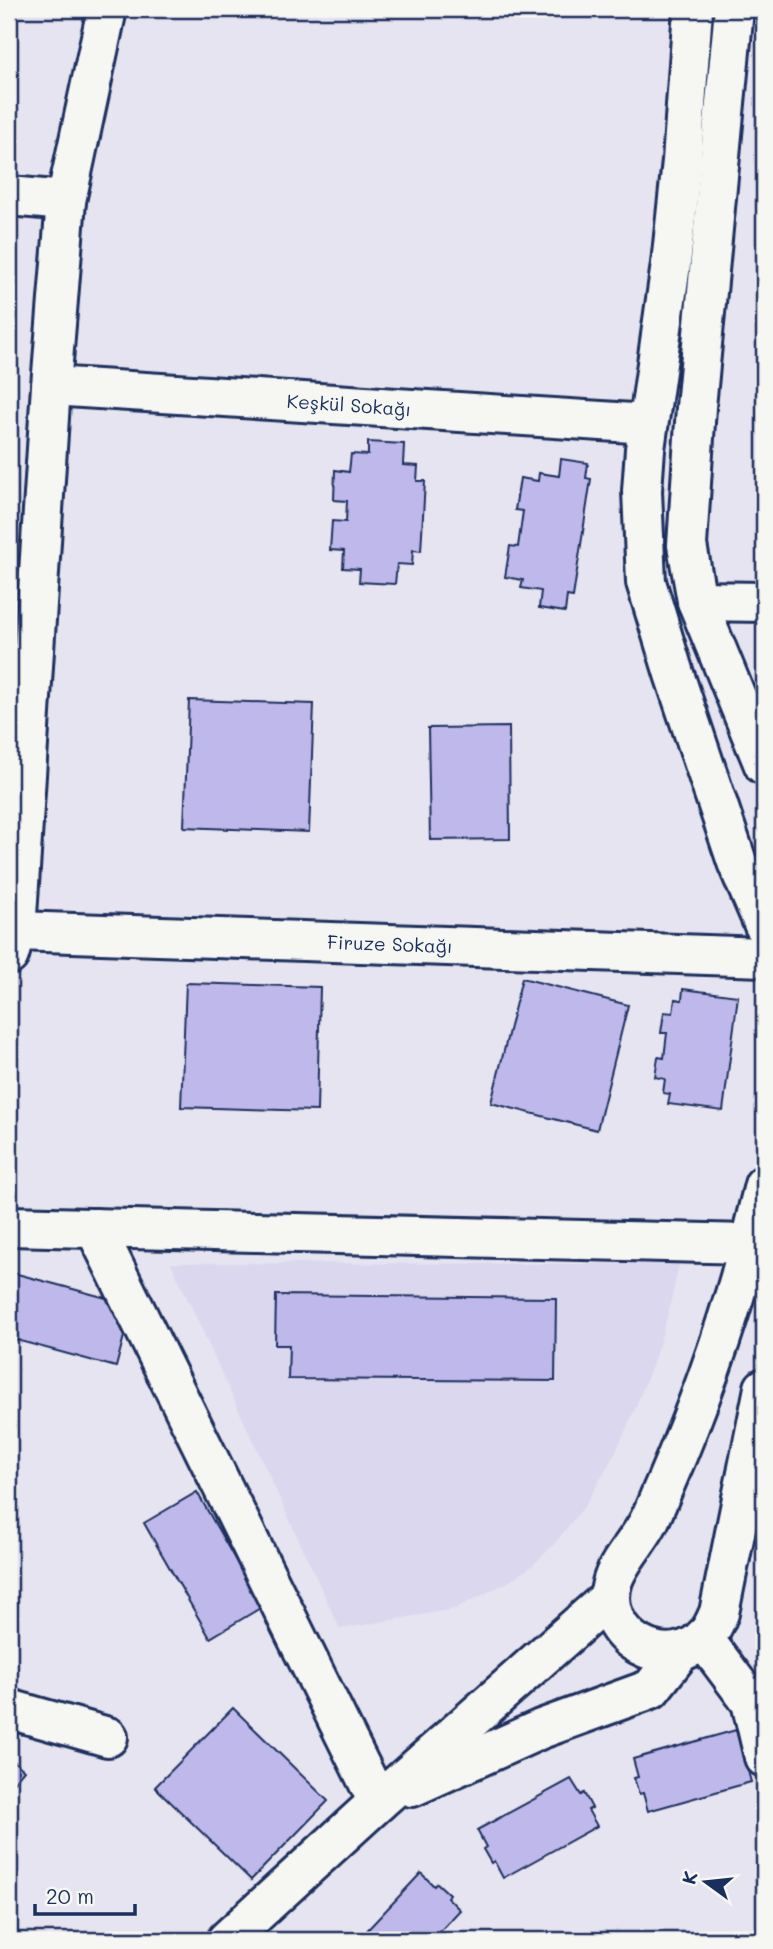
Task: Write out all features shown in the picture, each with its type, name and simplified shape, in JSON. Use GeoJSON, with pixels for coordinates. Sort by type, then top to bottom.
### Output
{"type":"FeatureCollection","features":[{"type":"Feature","properties":{"kind":"street"},"geometry":{"type":"LineString","coordinates":[[12,943],[66,201],[107,9]]}},
{"type":"Feature","properties":{"kind":"street"},"geometry":{"type":"LineString","coordinates":[[693,9],[674,238],[648,424],[642,491],[646,582],[707,777],[737,862],[764,925]]}},
{"type":"Feature","properties":{"kind":"street"},"geometry":{"type":"LineString","coordinates":[[744,13],[696,407],[687,545],[696,601],[764,765]]}},
{"type":"Feature","properties":{"kind":"street"},"geometry":{"type":"LineString","coordinates":[[9,196],[66,201]]}},
{"type":"Feature","properties":{"kind":"street","name":"Keşkül Sokağı"},"geometry":{"type":"LineString","coordinates":[[51,386],[648,424]]}},
{"type":"Feature","properties":{"kind":"street"},"geometry":{"type":"LineString","coordinates":[[696,601],[764,602]]}},
{"type":"Feature","properties":{"kind":"street","name":"Firuze Sokağı"},"geometry":{"type":"LineString","coordinates":[[12,943],[764,957]]}},
{"type":"Feature","properties":{"kind":"street"},"geometry":{"type":"LineString","coordinates":[[692,1645],[664,1653],[647,1650],[632,1642],[620,1629],[612,1614],[610,1597],[613,1579],[649,1522],[707,1377],[749,1244],[764,1185]]}},
{"type":"Feature","properties":{"kind":"street"},"geometry":{"type":"LineString","coordinates":[[9,1226],[749,1244]]}},
{"type":"Feature","properties":{"kind":"street"},"geometry":{"type":"LineString","coordinates":[[95,1228],[378,1802]]}},
{"type":"Feature","properties":{"kind":"street"},"geometry":{"type":"LineString","coordinates":[[378,1802],[541,1729],[651,1689],[692,1645],[709,1633],[719,1614],[764,1392]]}},
{"type":"Feature","properties":{"kind":"street"},"geometry":{"type":"LineString","coordinates":[[227,1940],[610,1597]]}},
{"type":"Feature","properties":{"kind":"street"},"geometry":{"type":"LineString","coordinates":[[692,1645],[751,1702],[764,1757]]}},
{"type":"Feature","properties":{"kind":"street"},"geometry":{"type":"LineString","coordinates":[[9,1709],[108,1737]]}},
{"type":"Feature","properties":{"kind":"shaded area"},"geometry":{"type":"Polygon","coordinates":[[[9,199],[23,200],[9,267],[9,199]]]}},
{"type":"Feature","properties":{"kind":"shaded area"},"geometry":{"type":"Polygon","coordinates":[[[171,1263],[679,1264],[653,1363],[634,1411],[617,1449],[586,1504],[554,1544],[533,1565],[508,1582],[454,1609],[340,1629],[171,1263]]]}},
{"type":"Feature","properties":{"kind":"building"},"geometry":{"type":"Polygon","coordinates":[[[368,442],[404,444],[403,465],[418,466],[417,481],[425,481],[421,551],[413,550],[412,565],[397,564],[395,584],[359,582],[360,569],[343,568],[344,551],[330,550],[332,521],[346,522],[347,501],[334,500],[335,470],[349,472],[351,454],[368,455],[368,442]]]}},
{"type":"Feature","properties":{"kind":"building"},"geometry":{"type":"Polygon","coordinates":[[[561,459],[588,463],[586,478],[591,479],[573,597],[567,596],[565,612],[539,608],[541,591],[521,588],[523,580],[505,577],[510,546],[518,547],[523,511],[515,510],[520,478],[538,481],[539,473],[559,476],[561,459]]]}},
{"type":"Feature","properties":{"kind":"building"},"geometry":{"type":"Polygon","coordinates":[[[189,700],[314,704],[309,832],[184,827],[189,700]]]}},
{"type":"Feature","properties":{"kind":"building"},"geometry":{"type":"Polygon","coordinates":[[[509,727],[510,839],[430,840],[428,728],[509,727]]]}},
{"type":"Feature","properties":{"kind":"building"},"geometry":{"type":"Polygon","coordinates":[[[522,978],[628,1005],[597,1130],[491,1103],[522,978]]]}},
{"type":"Feature","properties":{"kind":"building"},"geometry":{"type":"Polygon","coordinates":[[[186,983],[320,987],[317,1111],[181,1107],[186,983]]]}},
{"type":"Feature","properties":{"kind":"building"},"geometry":{"type":"Polygon","coordinates":[[[683,989],[738,996],[723,1111],[668,1104],[670,1094],[663,1093],[665,1079],[655,1077],[658,1057],[664,1058],[667,1033],[661,1033],[664,1012],[673,1013],[675,999],[682,1000],[683,989]]]}},
{"type":"Feature","properties":{"kind":"building"},"geometry":{"type":"Polygon","coordinates":[[[10,1272],[132,1305],[116,1367],[9,1338],[10,1272]]]}},
{"type":"Feature","properties":{"kind":"building"},"geometry":{"type":"Polygon","coordinates":[[[276,1295],[556,1298],[555,1381],[288,1379],[289,1345],[275,1345],[276,1295]]]}},
{"type":"Feature","properties":{"kind":"building"},"geometry":{"type":"Polygon","coordinates":[[[197,1492],[262,1607],[210,1638],[144,1523],[197,1492]]]}},
{"type":"Feature","properties":{"kind":"building"},"geometry":{"type":"Polygon","coordinates":[[[233,1708],[328,1801],[251,1880],[155,1787],[233,1708]]]}},
{"type":"Feature","properties":{"kind":"building"},"geometry":{"type":"Polygon","coordinates":[[[736,1730],[741,1748],[745,1746],[750,1763],[746,1764],[751,1782],[648,1811],[643,1793],[639,1794],[634,1778],[638,1777],[633,1759],[736,1730]]]}},
{"type":"Feature","properties":{"kind":"building"},"geometry":{"type":"Polygon","coordinates":[[[9,1757],[24,1770],[9,1788],[9,1757]]]}},
{"type":"Feature","properties":{"kind":"building"},"geometry":{"type":"Polygon","coordinates":[[[571,1779],[581,1795],[584,1793],[592,1808],[588,1810],[597,1826],[503,1878],[494,1861],[491,1863],[483,1849],[486,1847],[477,1830],[571,1779]]]}},
{"type":"Feature","properties":{"kind":"building"},"geometry":{"type":"Polygon","coordinates":[[[421,1873],[434,1886],[437,1883],[449,1894],[447,1897],[460,1910],[432,1940],[358,1940],[421,1873]]]}},
{"type":"Feature","properties":{"kind":"building"},"geometry":{"type":"Polygon","coordinates":[[[764,1930],[764,1940],[727,1940],[764,1930]]]}}]}
